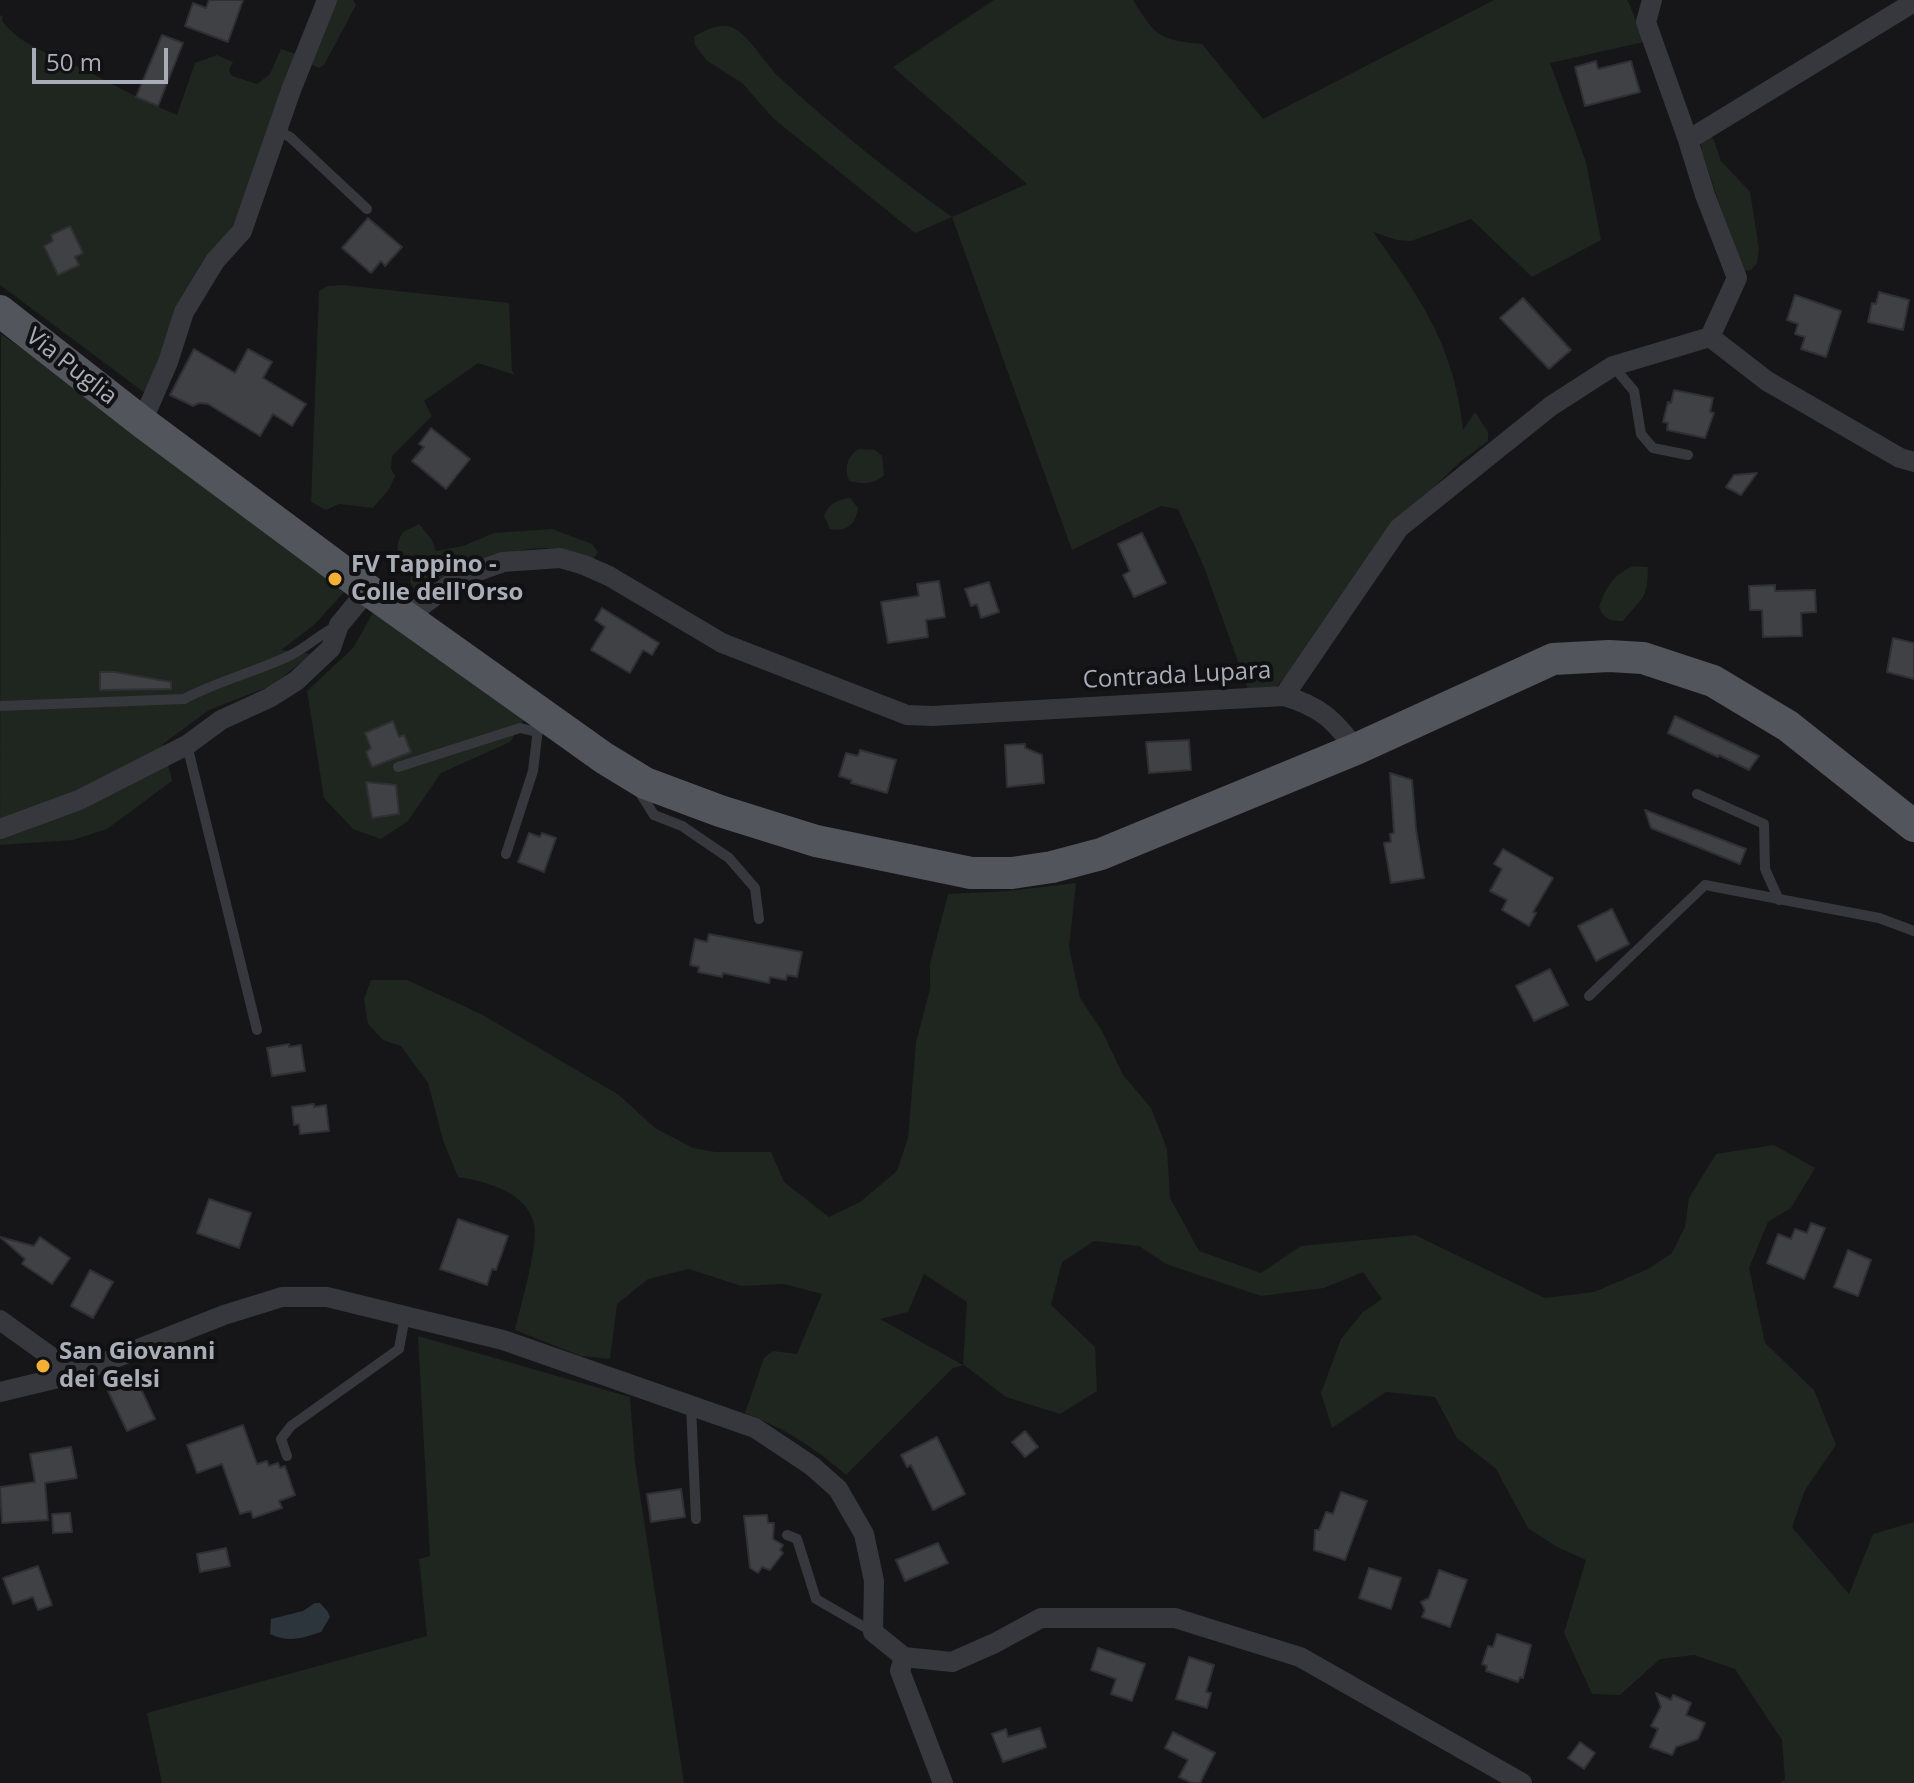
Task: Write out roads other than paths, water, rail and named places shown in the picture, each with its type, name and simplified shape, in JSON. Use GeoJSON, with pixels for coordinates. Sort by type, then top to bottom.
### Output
{"type":"FeatureCollection","features":[{"type":"Feature","properties":{"kind":"main road","name":"Via Puglia"},"geometry":{"type":"LineString","coordinates":[[0,311],[142,422],[407,617],[541,724],[645,783],[720,811],[816,841],[971,873],[1012,873],[1052,867],[1101,854],[1356,749],[1553,659],[1609,656],[1643,658],[1713,681],[1754,704],[1828,756],[1914,826]]}},
{"type":"Feature","properties":{"kind":"street"},"geometry":{"type":"LineString","coordinates":[[142,422],[168,362],[184,312],[215,261],[242,231],[327,0]]}},
{"type":"Feature","properties":{"kind":"street"},"geometry":{"type":"LineString","coordinates":[[1652,0],[1646,22],[1737,278],[1710,337],[1767,381],[1900,458],[1914,462]]}},
{"type":"Feature","properties":{"kind":"street"},"geometry":{"type":"LineString","coordinates":[[1688,140],[1914,2]]}},
{"type":"Feature","properties":{"kind":"street","name":"Contrada Lupara"},"geometry":{"type":"LineString","coordinates":[[407,617],[453,582],[478,571],[503,562],[560,558],[609,576],[722,643],[907,715],[1284,696],[1399,528],[1551,406],[1613,366],[1710,337]]}},
{"type":"Feature","properties":{"kind":"street"},"geometry":{"type":"LineString","coordinates":[[0,829],[79,800],[187,745],[221,720],[269,698],[296,681],[331,648],[339,625],[368,590]]}},
{"type":"Feature","properties":{"kind":"street"},"geometry":{"type":"LineString","coordinates":[[1284,696],[1306,702],[1324,712],[1356,749]]}},
{"type":"Feature","properties":{"kind":"street"},"geometry":{"type":"LineString","coordinates":[[0,1392],[75,1374],[224,1315],[282,1297],[327,1297],[503,1340],[755,1428],[812,1466],[838,1489],[864,1534],[874,1581],[873,1632],[904,1657],[952,1662],[1041,1618],[1175,1618],[1300,1657],[1522,1783]]}},
{"type":"Feature","properties":{"kind":"street"},"geometry":{"type":"LineString","coordinates":[[0,1320],[75,1374]]}},
{"type":"Feature","properties":{"kind":"street"},"geometry":{"type":"LineString","coordinates":[[904,1657],[900,1671],[943,1783]]}},
{"type":"Feature","properties":{"kind":"lane"},"geometry":{"type":"LineString","coordinates":[[277,130],[290,137],[367,209]]}},
{"type":"Feature","properties":{"kind":"lane"},"geometry":{"type":"LineString","coordinates":[[1613,366],[1634,391],[1641,434],[1653,448],[1688,455]]}},
{"type":"Feature","properties":{"kind":"lane"},"geometry":{"type":"LineString","coordinates":[[0,706],[184,699],[292,655],[339,625]]}},
{"type":"Feature","properties":{"kind":"lane"},"geometry":{"type":"LineString","coordinates":[[398,767],[541,724],[533,771],[506,854]]}},
{"type":"Feature","properties":{"kind":"lane"},"geometry":{"type":"LineString","coordinates":[[187,745],[257,1030]]}},
{"type":"Feature","properties":{"kind":"lane"},"geometry":{"type":"LineString","coordinates":[[645,783],[642,796],[654,815],[682,826],[729,858],[755,888],[759,919]]}},
{"type":"Feature","properties":{"kind":"lane"},"geometry":{"type":"LineString","coordinates":[[1697,794],[1764,824],[1765,869],[1779,900]]}},
{"type":"Feature","properties":{"kind":"lane"},"geometry":{"type":"LineString","coordinates":[[1589,996],[1705,885],[1879,918],[1914,931]]}},
{"type":"Feature","properties":{"kind":"lane"},"geometry":{"type":"LineString","coordinates":[[287,1456],[281,1439],[291,1426],[399,1349],[405,1316]]}},
{"type":"Feature","properties":{"kind":"lane"},"geometry":{"type":"LineString","coordinates":[[691,1405],[696,1519]]}},
{"type":"Feature","properties":{"kind":"lane"},"geometry":{"type":"LineString","coordinates":[[787,1535],[797,1539],[816,1599],[873,1632]]}},
{"type":"Feature","properties":{"kind":"place","name":"FV Tappino - Colle dell'Orso"},"geometry":{"type":"Point","coordinates":[335,579]}},
{"type":"Feature","properties":{"kind":"place","name":"San Giovanni dei Gelsi"},"geometry":{"type":"Point","coordinates":[43,1366]}}]}
